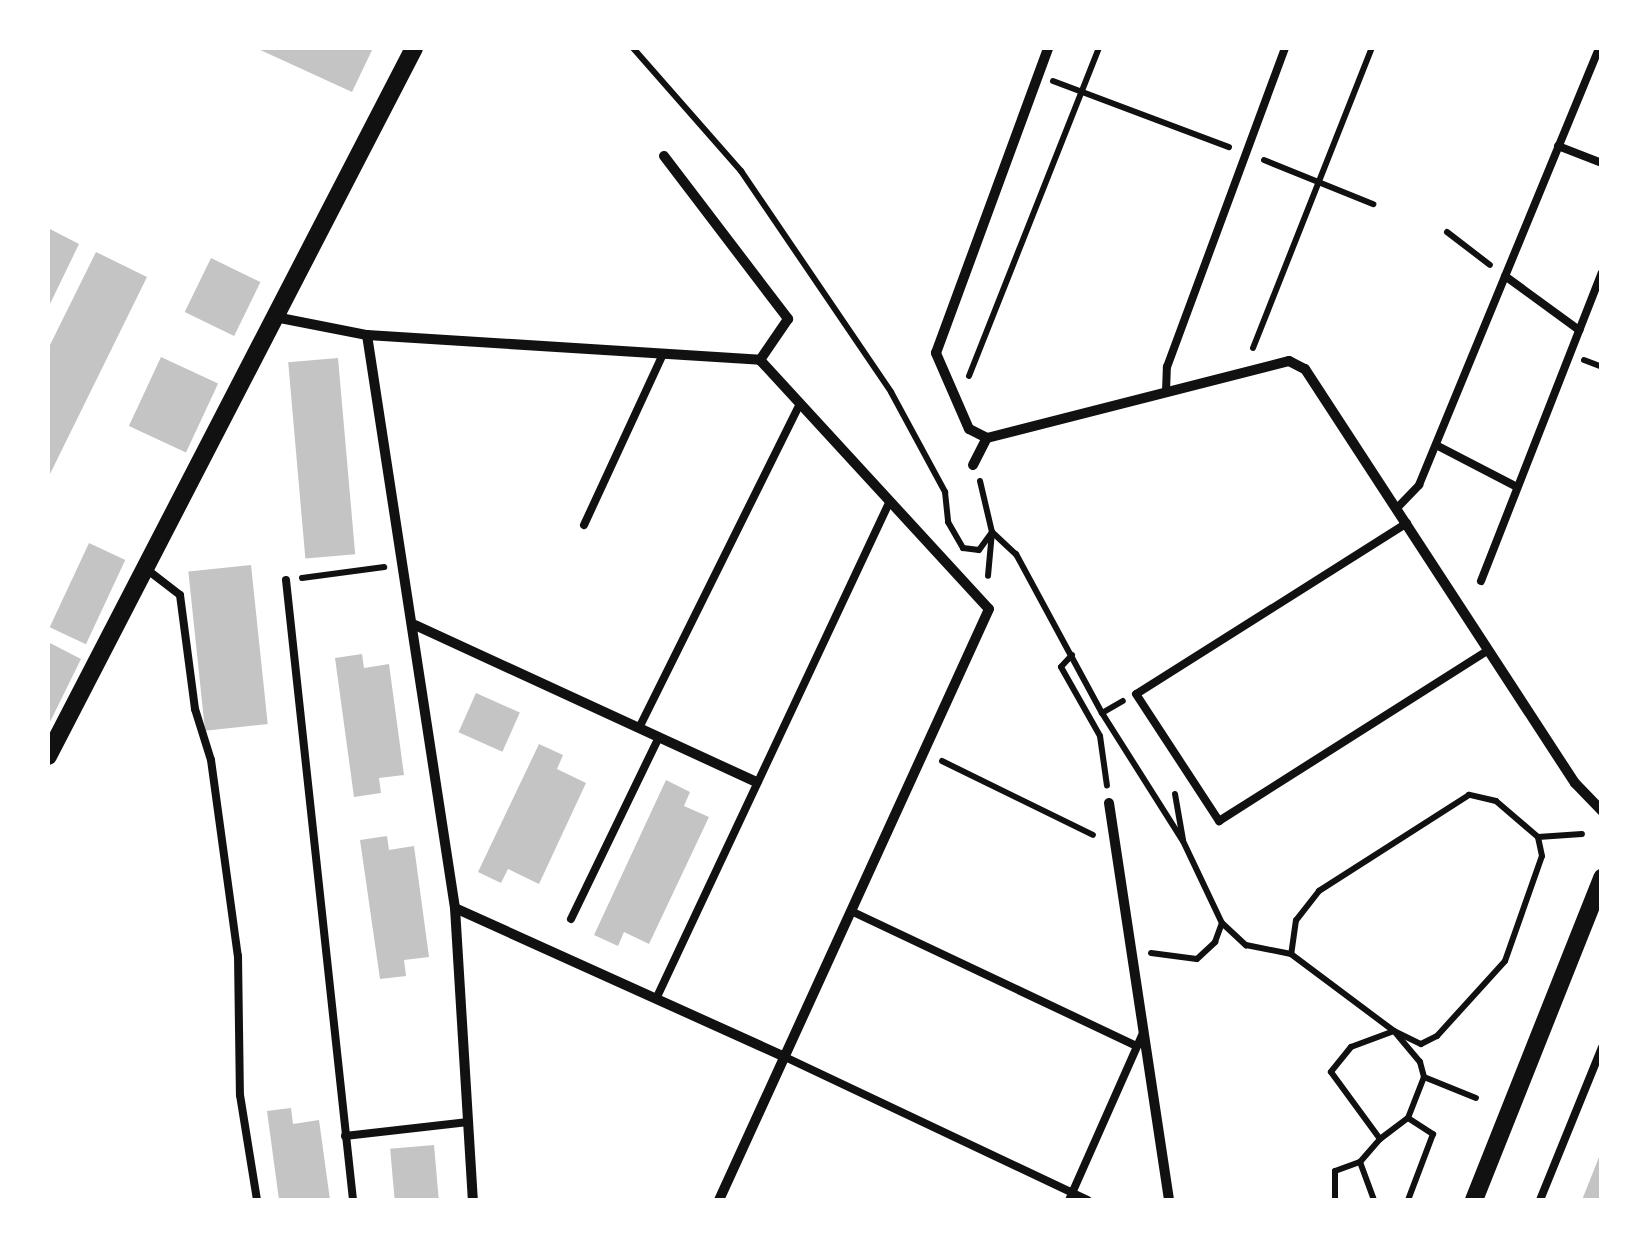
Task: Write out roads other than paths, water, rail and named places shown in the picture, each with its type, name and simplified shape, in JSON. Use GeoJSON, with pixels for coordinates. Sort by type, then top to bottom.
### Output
{"type":"FeatureCollection","features":[{"type":"Feature","properties":{"kind":"street"},"geometry":{"type":"LineString","coordinates":[[48,756],[414,48]]}},
{"type":"Feature","properties":{"kind":"street"},"geometry":{"type":"LineString","coordinates":[[1048,48],[936,354],[969,429],[987,438],[1289,361],[1305,369],[1575,783],[1602,811]]}},
{"type":"Feature","properties":{"kind":"street"},"geometry":{"type":"LineString","coordinates":[[664,156],[788,319],[760,360]]}},
{"type":"Feature","properties":{"kind":"street"},"geometry":{"type":"LineString","coordinates":[[275,317],[367,335],[760,360],[989,609],[720,1200]]}},
{"type":"Feature","properties":{"kind":"street"},"geometry":{"type":"LineString","coordinates":[[367,335],[415,626],[455,908],[472,1200]]}},
{"type":"Feature","properties":{"kind":"street"},"geometry":{"type":"LineString","coordinates":[[974,465],[987,438]]}},
{"type":"Feature","properties":{"kind":"street"},"geometry":{"type":"LineString","coordinates":[[415,626],[757,782]]}},
{"type":"Feature","properties":{"kind":"street"},"geometry":{"type":"LineString","coordinates":[[1109,802],[1169,1200]]}},
{"type":"Feature","properties":{"kind":"street"},"geometry":{"type":"LineString","coordinates":[[1474,1200],[1602,878]]}},
{"type":"Feature","properties":{"kind":"street"},"geometry":{"type":"LineString","coordinates":[[455,908],[785,1057]]}},
{"type":"Feature","properties":{"kind":"lane"},"geometry":{"type":"LineString","coordinates":[[1166,392],[1168,367],[1285,48]]}},
{"type":"Feature","properties":{"kind":"lane"},"geometry":{"type":"LineString","coordinates":[[1397,508],[1419,486],[1599,48]]}},
{"type":"Feature","properties":{"kind":"lane"},"geometry":{"type":"LineString","coordinates":[[1558,146],[1602,162]]}},
{"type":"Feature","properties":{"kind":"lane"},"geometry":{"type":"LineString","coordinates":[[1481,581],[1602,273]]}},
{"type":"Feature","properties":{"kind":"lane"},"geometry":{"type":"LineString","coordinates":[[1505,276],[1579,330]]}},
{"type":"Feature","properties":{"kind":"lane"},"geometry":{"type":"LineString","coordinates":[[584,524],[663,354]]}},
{"type":"Feature","properties":{"kind":"lane"},"geometry":{"type":"LineString","coordinates":[[639,728],[800,404]]}},
{"type":"Feature","properties":{"kind":"lane"},"geometry":{"type":"LineString","coordinates":[[1436,445],[1517,488]]}},
{"type":"Feature","properties":{"kind":"lane"},"geometry":{"type":"LineString","coordinates":[[656,999],[889,503]]}},
{"type":"Feature","properties":{"kind":"lane"},"geometry":{"type":"LineString","coordinates":[[1407,522],[1136,694],[1220,821],[1488,650]]}},
{"type":"Feature","properties":{"kind":"lane"},"geometry":{"type":"LineString","coordinates":[[145,568],[180,594],[195,710],[211,760],[238,956],[240,1095],[257,1200]]}},
{"type":"Feature","properties":{"kind":"lane"},"geometry":{"type":"LineString","coordinates":[[286,580],[353,1200]]}},
{"type":"Feature","properties":{"kind":"lane"},"geometry":{"type":"LineString","coordinates":[[572,918],[659,738]]}},
{"type":"Feature","properties":{"kind":"lane"},"geometry":{"type":"LineString","coordinates":[[852,912],[1138,1046]]}},
{"type":"Feature","properties":{"kind":"lane"},"geometry":{"type":"LineString","coordinates":[[1071,1197],[1145,1026]]}},
{"type":"Feature","properties":{"kind":"lane"},"geometry":{"type":"LineString","coordinates":[[1540,1200],[1602,1048]]}},
{"type":"Feature","properties":{"kind":"lane"},"geometry":{"type":"LineString","coordinates":[[785,1057],[1071,1197],[1088,1200]]}},
{"type":"Feature","properties":{"kind":"lane"},"geometry":{"type":"LineString","coordinates":[[345,1136],[468,1122]]}}]}
